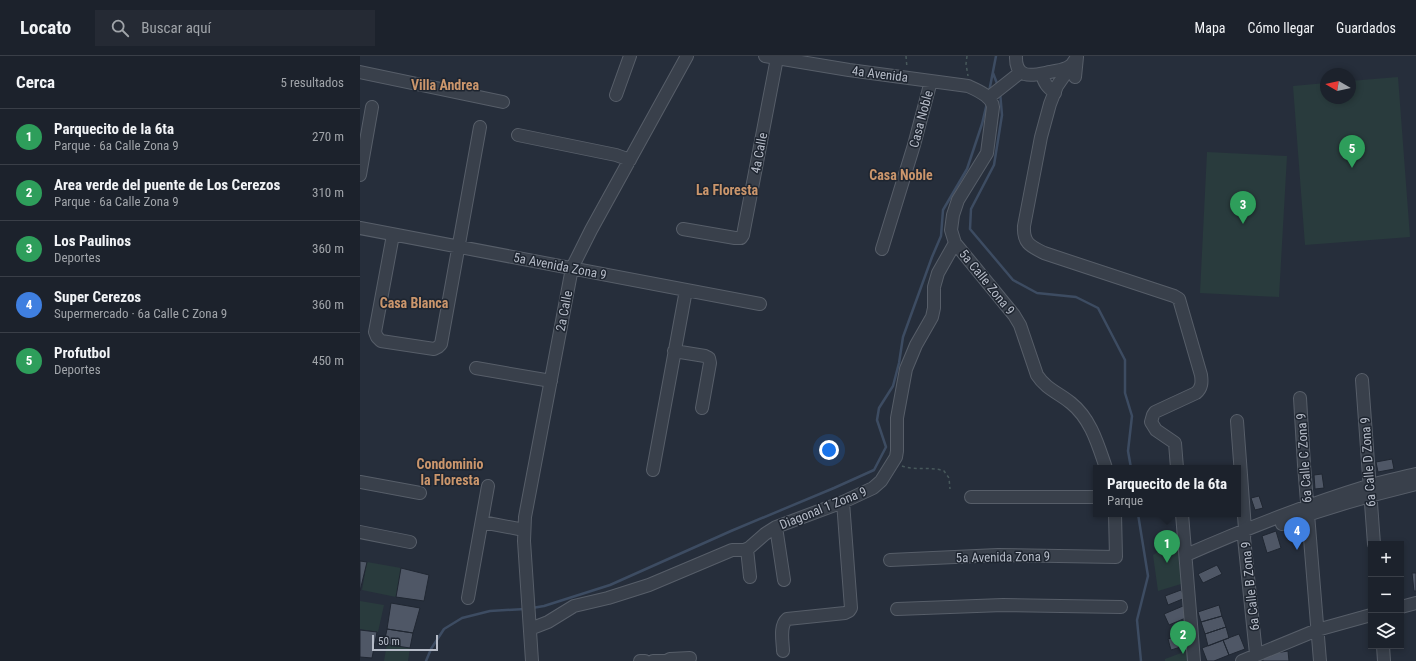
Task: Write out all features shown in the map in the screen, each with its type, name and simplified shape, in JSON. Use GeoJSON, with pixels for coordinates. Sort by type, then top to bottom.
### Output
{"type":"FeatureCollection","features":[{"type":"Feature","properties":{"kind":"street"},"geometry":{"type":"LineString","coordinates":[[616,95],[630,56]]}},
{"type":"Feature","properties":{"kind":"street","name":"2a Calle"},"geometry":{"type":"LineString","coordinates":[[532,661],[524,530],[529,494],[572,268],[687,56]]}},
{"type":"Feature","properties":{"kind":"street"},"geometry":{"type":"LineString","coordinates":[[1016,56],[1017,66],[1021,72],[1027,75],[1059,71],[1075,60]]}},
{"type":"Feature","properties":{"kind":"street","name":"4a Avenida"},"geometry":{"type":"LineString","coordinates":[[771,57],[849,70],[960,85],[985,96]]}},
{"type":"Feature","properties":{"kind":"street","name":"4a Calle"},"geometry":{"type":"LineString","coordinates":[[683,230],[735,238],[741,238],[743,235],[771,57]]}},
{"type":"Feature","properties":{"kind":"street"},"geometry":{"type":"LineString","coordinates":[[1075,60],[1075,77]]}},
{"type":"Feature","properties":{"kind":"street"},"geometry":{"type":"LineString","coordinates":[[1075,60],[1061,79],[1050,104],[1041,137],[1024,226],[1024,238],[1028,244],[1044,253],[1152,288],[1179,299],[1202,379],[1201,388],[1196,393],[1158,411],[1153,415],[1151,422],[1152,427],[1175,443],[1177,465]]}},
{"type":"Feature","properties":{"kind":"street"},"geometry":{"type":"LineString","coordinates":[[360,72],[503,102]]}},
{"type":"Feature","properties":{"kind":"street"},"geometry":{"type":"LineString","coordinates":[[985,96],[1021,72]]}},
{"type":"Feature","properties":{"kind":"street"},"geometry":{"type":"LineString","coordinates":[[1042,74],[1044,82],[1048,88],[1055,93]]}},
{"type":"Feature","properties":{"kind":"street","name":"Casa Noble"},"geometry":{"type":"LineString","coordinates":[[882,249],[914,146],[930,81]]}},
{"type":"Feature","properties":{"kind":"street","name":"5a Calle Zona 9"},"geometry":{"type":"LineString","coordinates":[[985,96],[993,108],[987,153],[955,208],[951,230],[955,243],[1014,315],[1020,325],[1037,375],[1041,381],[1052,391],[1072,403],[1087,420],[1095,436],[1105,465]]}},
{"type":"Feature","properties":{"kind":"street"},"geometry":{"type":"LineString","coordinates":[[360,175],[362,150],[372,107]]}},
{"type":"Feature","properties":{"kind":"street"},"geometry":{"type":"LineString","coordinates":[[393,234],[376,332],[377,338],[381,341],[434,349],[441,344],[480,127]]}},
{"type":"Feature","properties":{"kind":"street"},"geometry":{"type":"LineString","coordinates":[[518,135],[616,155],[630,160]]}},
{"type":"Feature","properties":{"kind":"street","name":"5a Avenida Zona 9"},"geometry":{"type":"LineString","coordinates":[[360,228],[760,304]]}},
{"type":"Feature","properties":{"kind":"street","name":"Diagonal 1 Zona 9"},"geometry":{"type":"LineString","coordinates":[[747,549],[776,527],[843,502],[877,485],[893,463],[897,451],[897,418],[906,369],[916,345],[932,317],[934,308],[934,287],[936,280],[955,243]]}},
{"type":"Feature","properties":{"kind":"street"},"geometry":{"type":"LineString","coordinates":[[653,470],[686,290]]}},
{"type":"Feature","properties":{"kind":"street"},"geometry":{"type":"LineString","coordinates":[[674,351],[709,358],[710,363],[702,408]]}},
{"type":"Feature","properties":{"kind":"street"},"geometry":{"type":"LineString","coordinates":[[476,368],[551,381]]}},
{"type":"Feature","properties":{"kind":"street","name":"6a Calle D Zona 9"},"geometry":{"type":"LineString","coordinates":[[1362,380],[1374,541]]}},
{"type":"Feature","properties":{"kind":"street","name":"6a Calle C Zona 9"},"geometry":{"type":"LineString","coordinates":[[1300,398],[1316,630],[1320,661]]}},
{"type":"Feature","properties":{"kind":"street","name":"6a Calle B Zona 9"},"geometry":{"type":"LineString","coordinates":[[1237,421],[1240,465]]}},
{"type":"Feature","properties":{"kind":"street"},"geometry":{"type":"LineString","coordinates":[[1186,560],[1245,534],[1308,510],[1416,474]]}},
{"type":"Feature","properties":{"kind":"street","name":"6a Calle B Zona 9"},"geometry":{"type":"LineString","coordinates":[[1241,478],[1245,534],[1259,656]]}},
{"type":"Feature","properties":{"kind":"street"},"geometry":{"type":"LineString","coordinates":[[360,482],[420,493]]}},
{"type":"Feature","properties":{"kind":"street"},"geometry":{"type":"LineString","coordinates":[[1370,490],[1416,484]]}},
{"type":"Feature","properties":{"kind":"street"},"geometry":{"type":"LineString","coordinates":[[468,598],[488,486]]}},
{"type":"Feature","properties":{"kind":"street"},"geometry":{"type":"LineString","coordinates":[[971,497],[1093,497]]}},
{"type":"Feature","properties":{"kind":"street"},"geometry":{"type":"LineString","coordinates":[[783,651],[782,626],[787,619],[844,613],[849,611],[851,606],[843,502]]}},
{"type":"Feature","properties":{"kind":"street","name":"5a Avenida Zona 9"},"geometry":{"type":"LineString","coordinates":[[890,560],[998,555],[1116,557],[1115,517]]}},
{"type":"Feature","properties":{"kind":"street"},"geometry":{"type":"LineString","coordinates":[[1182,517],[1194,661]]}},
{"type":"Feature","properties":{"kind":"street"},"geometry":{"type":"LineString","coordinates":[[482,522],[524,530]]}},
{"type":"Feature","properties":{"kind":"street"},"geometry":{"type":"LineString","coordinates":[[776,527],[784,580]]}},
{"type":"Feature","properties":{"kind":"street"},"geometry":{"type":"LineString","coordinates":[[360,532],[410,542]]}},
{"type":"Feature","properties":{"kind":"street"},"geometry":{"type":"LineString","coordinates":[[530,626],[548,622],[574,606],[608,598],[649,585],[732,550],[747,549],[750,577]]}},
{"type":"Feature","properties":{"kind":"street"},"geometry":{"type":"LineString","coordinates":[[1404,606],[1416,603]]}},
{"type":"Feature","properties":{"kind":"street"},"geometry":{"type":"LineString","coordinates":[[897,609],[1004,605],[1121,607]]}},
{"type":"Feature","properties":{"kind":"street"},"geometry":{"type":"LineString","coordinates":[[1242,661],[1259,656],[1316,630],[1368,616]]}},
{"type":"Feature","properties":{"kind":"street"},"geometry":{"type":"LineString","coordinates":[[1383,649],[1384,661]]}},
{"type":"Feature","properties":{"kind":"street"},"geometry":{"type":"LineString","coordinates":[[653,661],[690,658]]}},
{"type":"Feature","properties":{"kind":"street"},"geometry":{"type":"LineString","coordinates":[[640,661],[645,661]]}},
{"type":"Feature","properties":{"kind":"path"},"geometry":{"type":"LineString","coordinates":[[967,56],[966,64],[968,75],[985,96]]}},
{"type":"Feature","properties":{"kind":"path"},"geometry":{"type":"LineString","coordinates":[[893,463],[914,469],[937,469],[944,471],[949,478],[950,489]]}},
{"type":"Feature","properties":{"kind":"shaded area"},"geometry":{"type":"Polygon","coordinates":[[[1398,77],[1410,237],[1305,245],[1293,86],[1320,84],[1320,104],[1356,104],[1356,80],[1398,77]]]}},
{"type":"Feature","properties":{"kind":"shaded area"},"geometry":{"type":"Polygon","coordinates":[[[1207,152],[1287,156],[1279,297],[1200,293],[1207,152]]]}},
{"type":"Feature","properties":{"kind":"shaded area"},"geometry":{"type":"Polygon","coordinates":[[[1180,538],[1181,584],[1158,591],[1153,555],[1180,538]]]}},
{"type":"Feature","properties":{"kind":"shaded area"},"geometry":{"type":"Polygon","coordinates":[[[367,562],[401,568],[396,597],[362,590],[367,562]]]}},
{"type":"Feature","properties":{"kind":"shaded area"},"geometry":{"type":"Polygon","coordinates":[[[360,601],[384,605],[378,632],[360,629],[360,601]]]}},
{"type":"Feature","properties":{"kind":"shaded area"},"geometry":{"type":"Polygon","coordinates":[[[387,644],[410,648],[408,661],[384,661],[387,644]]]}},
{"type":"Feature","properties":{"kind":"shaded area"},"geometry":{"type":"Polygon","coordinates":[[[1189,650],[1190,661],[1165,661],[1165,659],[1189,650]]]}},
{"type":"Feature","properties":{"kind":"building"},"geometry":{"type":"Polygon","coordinates":[[[1392,459],[1394,469],[1378,472],[1376,462],[1392,459]]]}},
{"type":"Feature","properties":{"kind":"building"},"geometry":{"type":"Polygon","coordinates":[[[1322,474],[1324,488],[1315,489],[1314,475],[1322,474]]]}},
{"type":"Feature","properties":{"kind":"building"},"geometry":{"type":"Polygon","coordinates":[[[1259,496],[1263,508],[1255,510],[1251,498],[1259,496]]]}},
{"type":"Feature","properties":{"kind":"building"},"geometry":{"type":"Polygon","coordinates":[[[1276,531],[1281,548],[1267,553],[1262,536],[1276,531]]]}},
{"type":"Feature","properties":{"kind":"building"},"geometry":{"type":"Polygon","coordinates":[[[360,561],[367,562],[360,591],[360,561]]]}},
{"type":"Feature","properties":{"kind":"building"},"geometry":{"type":"Polygon","coordinates":[[[1217,565],[1222,574],[1203,583],[1198,574],[1217,565]]]}},
{"type":"Feature","properties":{"kind":"building"},"geometry":{"type":"Polygon","coordinates":[[[401,568],[429,575],[424,601],[396,597],[401,568]]]}},
{"type":"Feature","properties":{"kind":"building"},"geometry":{"type":"Polygon","coordinates":[[[1412,573],[1416,573],[1416,591],[1414,591],[1412,573]]]}},
{"type":"Feature","properties":{"kind":"building"},"geometry":{"type":"Polygon","coordinates":[[[1181,590],[1185,598],[1168,605],[1165,596],[1181,590]]]}},
{"type":"Feature","properties":{"kind":"building"},"geometry":{"type":"Polygon","coordinates":[[[391,603],[420,608],[413,633],[387,629],[391,603]]]}},
{"type":"Feature","properties":{"kind":"building"},"geometry":{"type":"Polygon","coordinates":[[[1219,605],[1222,616],[1201,622],[1198,612],[1219,605]]]}},
{"type":"Feature","properties":{"kind":"building"},"geometry":{"type":"Polygon","coordinates":[[[1183,606],[1188,617],[1169,625],[1164,614],[1183,606]]]}},
{"type":"Feature","properties":{"kind":"building"},"geometry":{"type":"Polygon","coordinates":[[[1222,616],[1226,627],[1205,634],[1201,622],[1222,616]]]}},
{"type":"Feature","properties":{"kind":"building"},"geometry":{"type":"Polygon","coordinates":[[[1226,627],[1229,638],[1208,646],[1205,634],[1226,627]]]}},
{"type":"Feature","properties":{"kind":"building"},"geometry":{"type":"Polygon","coordinates":[[[387,629],[413,633],[410,648],[384,644],[387,629]]]}},
{"type":"Feature","properties":{"kind":"building"},"geometry":{"type":"Polygon","coordinates":[[[360,630],[377,632],[372,658],[360,657],[360,630]]]}},
{"type":"Feature","properties":{"kind":"building"},"geometry":{"type":"Polygon","coordinates":[[[1183,634],[1187,645],[1171,650],[1168,639],[1183,634]]]}},
{"type":"Feature","properties":{"kind":"building"},"geometry":{"type":"Polygon","coordinates":[[[1239,634],[1245,649],[1229,655],[1223,640],[1239,634]]]}},
{"type":"Feature","properties":{"kind":"building"},"geometry":{"type":"Polygon","coordinates":[[[1223,640],[1229,655],[1214,661],[1207,661],[1202,648],[1223,640]]]}},
{"type":"Feature","properties":{"kind":"building"},"geometry":{"type":"Polygon","coordinates":[[[1288,651],[1289,661],[1263,661],[1262,655],[1288,651]]]}},
{"type":"Feature","properties":{"kind":"waterway"},"geometry":{"type":"LineString","coordinates":[[989,92],[996,56]]}},
{"type":"Feature","properties":{"kind":"waterway"},"geometry":{"type":"LineString","coordinates":[[993,73],[998,86]]}},
{"type":"Feature","properties":{"kind":"waterway"},"geometry":{"type":"LineString","coordinates":[[1000,92],[1002,115],[994,165],[971,209],[970,229],[1013,280],[1037,293],[1076,297],[1098,308],[1125,360],[1125,393],[1132,416],[1128,451],[1130,465]]}},
{"type":"Feature","properties":{"kind":"waterway"},"geometry":{"type":"LineString","coordinates":[[532,608],[544,606],[610,585],[874,470],[886,447],[877,420],[879,408],[893,386],[899,363],[903,337],[941,236],[943,210],[967,169],[982,124],[987,103]]}},
{"type":"Feature","properties":{"kind":"waterway"},"geometry":{"type":"LineString","coordinates":[[1138,517],[1148,576],[1137,620],[1141,661]]}},
{"type":"Feature","properties":{"kind":"waterway"},"geometry":{"type":"LineString","coordinates":[[426,661],[431,649],[444,629],[462,618],[490,611],[525,609]]}},
{"type":"Feature","properties":{"kind":"place","name":"Profutbol"},"geometry":{"type":"Point","coordinates":[1352,168]}},
{"type":"Feature","properties":{"kind":"place","name":"Los Paulinos"},"geometry":{"type":"Point","coordinates":[1243,224]}},
{"type":"Feature","properties":{"kind":"place","name":"Super Cerezos"},"geometry":{"type":"Point","coordinates":[1297,550]}},
{"type":"Feature","properties":{"kind":"place","name":"Parquecito de la 6ta"},"geometry":{"type":"Point","coordinates":[1167,563]}},
{"type":"Feature","properties":{"kind":"place","name":"Area verde del puente de Los Cerezos"},"geometry":{"type":"Point","coordinates":[1183,654]}},
{"type":"Feature","properties":{"kind":"district","name":"Villa Andrea"},"geometry":{"type":"Point","coordinates":[445,85]}},
{"type":"Feature","properties":{"kind":"district","name":"Casa Noble"},"geometry":{"type":"Point","coordinates":[901,175]}},
{"type":"Feature","properties":{"kind":"district","name":"La Floresta"},"geometry":{"type":"Point","coordinates":[727,190]}},
{"type":"Feature","properties":{"kind":"district","name":"Casa Blanca"},"geometry":{"type":"Point","coordinates":[414,303]}},
{"type":"Feature","properties":{"kind":"district","name":"Condominio la Floresta"},"geometry":{"type":"Point","coordinates":[450,472]}}]}
